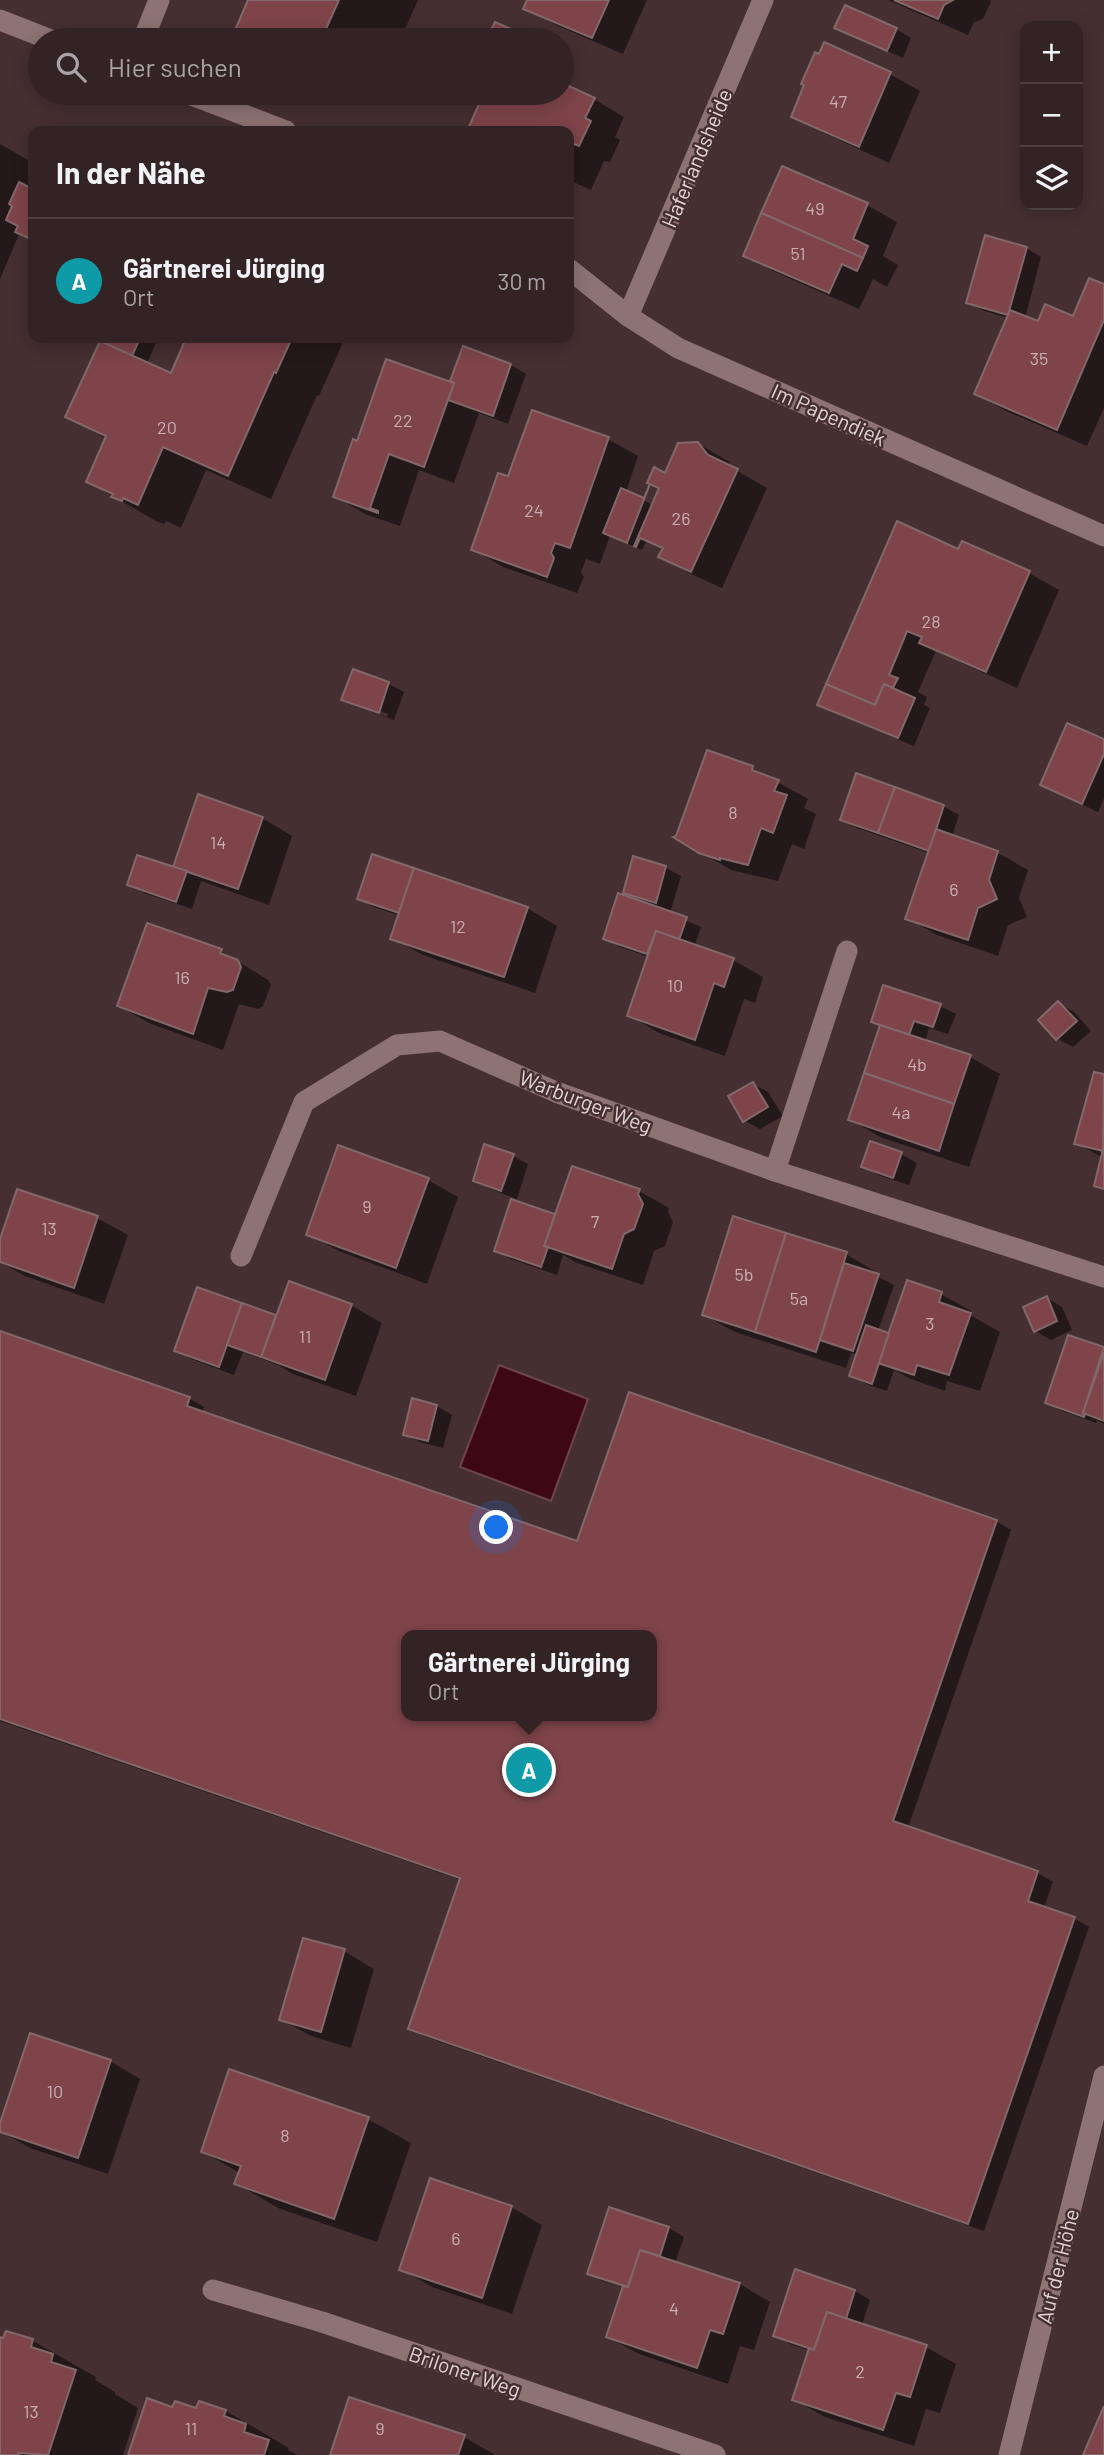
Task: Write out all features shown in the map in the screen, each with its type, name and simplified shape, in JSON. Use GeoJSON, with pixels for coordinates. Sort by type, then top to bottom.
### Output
{"type":"FeatureCollection","features":[{"type":"Feature","properties":{"kind":"street"},"geometry":{"type":"LineString","coordinates":[[148,28],[159,0]]}},
{"type":"Feature","properties":{"kind":"street","name":"Haferlandsheide"},"geometry":{"type":"LineString","coordinates":[[628,316],[764,0]]}},
{"type":"Feature","properties":{"kind":"street"},"geometry":{"type":"LineString","coordinates":[[0,20],[28,31]]}},
{"type":"Feature","properties":{"kind":"street"},"geometry":{"type":"LineString","coordinates":[[218,105],[273,126]]}},
{"type":"Feature","properties":{"kind":"street","name":"Im Papendiek"},"geometry":{"type":"LineString","coordinates":[[574,273],[628,316],[678,348],[1104,536]]}},
{"type":"Feature","properties":{"kind":"street"},"geometry":{"type":"LineString","coordinates":[[775,1171],[847,951]]}},
{"type":"Feature","properties":{"kind":"street","name":"Warburger Weg"},"geometry":{"type":"LineString","coordinates":[[242,1256],[304,1102],[397,1045],[440,1041],[556,1092],[775,1171],[1104,1277]]}},
{"type":"Feature","properties":{"kind":"street","name":"Auf der Höhe"},"geometry":{"type":"LineString","coordinates":[[1009,2455],[1104,2076]]}},
{"type":"Feature","properties":{"kind":"street","name":"Briloner Weg"},"geometry":{"type":"LineString","coordinates":[[214,2290],[322,2322],[715,2455]]}},
{"type":"Feature","properties":{"kind":"shaded area"},"geometry":{"type":"Polygon","coordinates":[[[499,1365],[588,1399],[551,1501],[460,1467],[499,1365]]]}},
{"type":"Feature","properties":{"kind":"building"},"geometry":{"type":"Polygon","coordinates":[[[248,0],[339,0],[326,28],[236,28],[248,0]]]}},
{"type":"Feature","properties":{"kind":"building"},"geometry":{"type":"Polygon","coordinates":[[[527,0],[609,0],[592,38],[574,30],[574,28],[523,9],[527,0]]]}},
{"type":"Feature","properties":{"kind":"building"},"geometry":{"type":"Polygon","coordinates":[[[894,0],[953,0],[944,5],[938,19],[894,0]]]}},
{"type":"Feature","properties":{"kind":"building"},"geometry":{"type":"Polygon","coordinates":[[[845,5],[897,28],[887,51],[834,28],[845,5]]]}},
{"type":"Feature","properties":{"kind":"building"},"geometry":{"type":"Polygon","coordinates":[[[495,22],[509,28],[492,28],[495,22]]]}},
{"type":"Feature","properties":{"kind":"building"},"geometry":{"type":"Polygon","coordinates":[[[824,42],[891,72],[859,147],[791,117],[815,52],[819,54],[824,42]]]}},
{"type":"Feature","properties":{"kind":"building"},"geometry":{"type":"Polygon","coordinates":[[[574,88],[595,98],[585,118],[591,121],[579,146],[574,144],[574,126],[469,126],[479,105],[574,105],[574,88]]]}},
{"type":"Feature","properties":{"kind":"building"},"geometry":{"type":"Polygon","coordinates":[[[782,166],[868,203],[853,239],[868,246],[863,258],[761,213],[782,166]]]}},
{"type":"Feature","properties":{"kind":"building"},"geometry":{"type":"Polygon","coordinates":[[[19,182],[28,186],[28,238],[15,232],[18,226],[6,220],[12,206],[9,204],[19,182]]]}},
{"type":"Feature","properties":{"kind":"building"},"geometry":{"type":"Polygon","coordinates":[[[761,213],[863,258],[857,271],[842,264],[829,293],[743,256],[761,213]]]}},
{"type":"Feature","properties":{"kind":"building"},"geometry":{"type":"Polygon","coordinates":[[[985,235],[1027,247],[1008,315],[966,303],[985,235]]]}},
{"type":"Feature","properties":{"kind":"building"},"geometry":{"type":"Polygon","coordinates":[[[1089,278],[1104,284],[1104,320],[1057,430],[974,394],[1010,310],[1038,321],[1045,304],[1073,316],[1089,278]]]}},
{"type":"Feature","properties":{"kind":"building"},"geometry":{"type":"Polygon","coordinates":[[[99,343],[171,373],[184,343],[290,343],[228,476],[163,447],[138,505],[123,498],[122,501],[111,497],[113,494],[86,482],[106,436],[65,417],[99,343]]]}},
{"type":"Feature","properties":{"kind":"building"},"geometry":{"type":"Polygon","coordinates":[[[104,343],[138,343],[132,356],[104,343]]]}},
{"type":"Feature","properties":{"kind":"building"},"geometry":{"type":"Polygon","coordinates":[[[463,346],[511,364],[493,416],[448,400],[454,383],[450,381],[463,346]]]}},
{"type":"Feature","properties":{"kind":"building"},"geometry":{"type":"Polygon","coordinates":[[[386,359],[454,383],[424,467],[389,454],[370,508],[378,513],[333,497],[353,439],[357,441],[386,359]]]}},
{"type":"Feature","properties":{"kind":"building"},"geometry":{"type":"Polygon","coordinates":[[[532,410],[609,437],[570,548],[555,543],[551,553],[554,558],[547,577],[471,550],[498,473],[508,476],[532,410]]]}},
{"type":"Feature","properties":{"kind":"building"},"geometry":{"type":"Polygon","coordinates":[[[698,442],[708,455],[738,469],[691,572],[658,557],[663,548],[640,538],[636,547],[634,546],[659,488],[647,483],[654,467],[665,473],[678,443],[698,442]]]}},
{"type":"Feature","properties":{"kind":"building"},"geometry":{"type":"Polygon","coordinates":[[[650,484],[627,543],[603,533],[621,488],[644,498],[650,484]]]}},
{"type":"Feature","properties":{"kind":"building"},"geometry":{"type":"Polygon","coordinates":[[[897,521],[958,549],[962,541],[1030,571],[986,672],[919,643],[922,637],[907,631],[889,675],[898,678],[893,688],[884,684],[875,705],[826,684],[897,521]]]}},
{"type":"Feature","properties":{"kind":"building"},"geometry":{"type":"Polygon","coordinates":[[[353,669],[389,682],[379,713],[341,700],[353,669]]]}},
{"type":"Feature","properties":{"kind":"building"},"geometry":{"type":"Polygon","coordinates":[[[826,684],[875,705],[884,684],[915,698],[898,738],[817,705],[826,684]]]}},
{"type":"Feature","properties":{"kind":"building"},"geometry":{"type":"Polygon","coordinates":[[[1067,723],[1104,739],[1104,754],[1082,804],[1040,785],[1067,723]]]}},
{"type":"Feature","properties":{"kind":"building"},"geometry":{"type":"Polygon","coordinates":[[[707,750],[753,766],[752,770],[779,780],[774,791],[787,795],[773,833],[761,828],[748,865],[699,853],[673,837],[676,836],[707,750]]]}},
{"type":"Feature","properties":{"kind":"building"},"geometry":{"type":"Polygon","coordinates":[[[856,773],[895,787],[878,833],[840,820],[856,773]]]}},
{"type":"Feature","properties":{"kind":"building"},"geometry":{"type":"Polygon","coordinates":[[[895,787],[944,805],[929,851],[878,833],[895,787]]]}},
{"type":"Feature","properties":{"kind":"building"},"geometry":{"type":"Polygon","coordinates":[[[198,794],[263,817],[238,889],[173,867],[198,794]]]}},
{"type":"Feature","properties":{"kind":"building"},"geometry":{"type":"Polygon","coordinates":[[[936,829],[998,851],[989,880],[997,899],[978,908],[968,940],[905,919],[936,829]]]}},
{"type":"Feature","properties":{"kind":"building"},"geometry":{"type":"Polygon","coordinates":[[[372,854],[414,868],[399,913],[357,899],[372,854]]]}},
{"type":"Feature","properties":{"kind":"building"},"geometry":{"type":"Polygon","coordinates":[[[137,855],[187,871],[176,902],[127,885],[137,855]]]}},
{"type":"Feature","properties":{"kind":"building"},"geometry":{"type":"Polygon","coordinates":[[[633,856],[666,866],[656,903],[623,893],[633,856]]]}},
{"type":"Feature","properties":{"kind":"building"},"geometry":{"type":"Polygon","coordinates":[[[414,868],[528,907],[504,977],[390,939],[414,868]]]}},
{"type":"Feature","properties":{"kind":"building"},"geometry":{"type":"Polygon","coordinates":[[[618,893],[687,917],[679,940],[656,931],[647,954],[603,939],[618,893]]]}},
{"type":"Feature","properties":{"kind":"building"},"geometry":{"type":"Polygon","coordinates":[[[147,923],[222,949],[220,953],[238,960],[241,967],[233,990],[227,992],[208,988],[193,1034],[117,1006],[147,923]]]}},
{"type":"Feature","properties":{"kind":"building"},"geometry":{"type":"Polygon","coordinates":[[[656,931],[734,958],[724,987],[714,983],[695,1040],[627,1016],[656,931]]]}},
{"type":"Feature","properties":{"kind":"building"},"geometry":{"type":"Polygon","coordinates":[[[883,985],[941,1004],[933,1027],[914,1021],[909,1035],[871,1022],[883,985]]]}},
{"type":"Feature","properties":{"kind":"building"},"geometry":{"type":"Polygon","coordinates":[[[1058,1001],[1077,1021],[1056,1040],[1038,1020],[1058,1001]]]}},
{"type":"Feature","properties":{"kind":"building"},"geometry":{"type":"Polygon","coordinates":[[[880,1025],[971,1055],[954,1104],[864,1073],[880,1025]]]}},
{"type":"Feature","properties":{"kind":"building"},"geometry":{"type":"Polygon","coordinates":[[[1094,1072],[1104,1074],[1103,1151],[1074,1144],[1094,1072]]]}},
{"type":"Feature","properties":{"kind":"building"},"geometry":{"type":"Polygon","coordinates":[[[864,1073],[954,1104],[939,1151],[848,1120],[864,1073]]]}},
{"type":"Feature","properties":{"kind":"building"},"geometry":{"type":"Polygon","coordinates":[[[753,1082],[768,1107],[743,1122],[728,1096],[753,1082]]]}},
{"type":"Feature","properties":{"kind":"building"},"geometry":{"type":"Polygon","coordinates":[[[870,1141],[902,1152],[893,1178],[861,1167],[870,1141]]]}},
{"type":"Feature","properties":{"kind":"building"},"geometry":{"type":"Polygon","coordinates":[[[484,1144],[514,1154],[501,1191],[473,1181],[484,1144]]]}},
{"type":"Feature","properties":{"kind":"building"},"geometry":{"type":"Polygon","coordinates":[[[338,1145],[429,1178],[396,1268],[306,1235],[338,1145]]]}},
{"type":"Feature","properties":{"kind":"building"},"geometry":{"type":"Polygon","coordinates":[[[1104,1149],[1104,1189],[1094,1186],[1104,1149]]]}},
{"type":"Feature","properties":{"kind":"building"},"geometry":{"type":"Polygon","coordinates":[[[572,1166],[640,1189],[638,1194],[643,1204],[634,1229],[624,1234],[612,1269],[544,1246],[572,1166]]]}},
{"type":"Feature","properties":{"kind":"building"},"geometry":{"type":"Polygon","coordinates":[[[17,1189],[98,1216],[74,1288],[0,1262],[0,1239],[17,1189]]]}},
{"type":"Feature","properties":{"kind":"building"},"geometry":{"type":"Polygon","coordinates":[[[511,1199],[555,1214],[544,1246],[548,1247],[541,1267],[494,1251],[511,1199]]]}},
{"type":"Feature","properties":{"kind":"building"},"geometry":{"type":"Polygon","coordinates":[[[733,1216],[786,1233],[755,1332],[702,1315],[733,1216]]]}},
{"type":"Feature","properties":{"kind":"building"},"geometry":{"type":"Polygon","coordinates":[[[786,1233],[847,1252],[816,1352],[755,1332],[786,1233]]]}},
{"type":"Feature","properties":{"kind":"building"},"geometry":{"type":"Polygon","coordinates":[[[844,1263],[879,1274],[853,1351],[820,1340],[844,1263]]]}},
{"type":"Feature","properties":{"kind":"building"},"geometry":{"type":"Polygon","coordinates":[[[907,1280],[942,1292],[939,1302],[971,1313],[949,1375],[917,1365],[914,1375],[878,1363],[907,1280]]]}},
{"type":"Feature","properties":{"kind":"building"},"geometry":{"type":"Polygon","coordinates":[[[289,1281],[352,1304],[325,1380],[261,1357],[289,1281]]]}},
{"type":"Feature","properties":{"kind":"building"},"geometry":{"type":"Polygon","coordinates":[[[197,1287],[242,1303],[219,1367],[174,1351],[197,1287]]]}},
{"type":"Feature","properties":{"kind":"building"},"geometry":{"type":"Polygon","coordinates":[[[1047,1296],[1057,1321],[1034,1332],[1023,1307],[1047,1296]]]}},
{"type":"Feature","properties":{"kind":"building"},"geometry":{"type":"Polygon","coordinates":[[[242,1303],[276,1315],[261,1357],[227,1345],[242,1303]]]}},
{"type":"Feature","properties":{"kind":"building"},"geometry":{"type":"Polygon","coordinates":[[[866,1325],[889,1333],[872,1384],[849,1376],[866,1325]]]}},
{"type":"Feature","properties":{"kind":"building"},"geometry":{"type":"Polygon","coordinates":[[[0,1331],[190,1397],[187,1406],[577,1541],[629,1392],[997,1520],[893,1821],[1038,1871],[1028,1901],[1075,1917],[968,2224],[408,2029],[460,1878],[0,1719],[0,1331]]]}},
{"type":"Feature","properties":{"kind":"building"},"geometry":{"type":"Polygon","coordinates":[[[1068,1335],[1104,1347],[1084,1417],[1045,1403],[1068,1335]]]}},
{"type":"Feature","properties":{"kind":"building"},"geometry":{"type":"Polygon","coordinates":[[[1104,1352],[1104,1421],[1083,1413],[1104,1352]]]}},
{"type":"Feature","properties":{"kind":"building"},"geometry":{"type":"Polygon","coordinates":[[[412,1398],[437,1405],[428,1441],[403,1435],[412,1398]]]}},
{"type":"Feature","properties":{"kind":"building"},"geometry":{"type":"Polygon","coordinates":[[[303,1938],[345,1949],[321,2032],[279,2020],[303,1938]]]}},
{"type":"Feature","properties":{"kind":"building"},"geometry":{"type":"Polygon","coordinates":[[[30,2033],[111,2060],[78,2158],[0,2132],[0,2123],[30,2033]]]}},
{"type":"Feature","properties":{"kind":"building"},"geometry":{"type":"Polygon","coordinates":[[[229,2069],[369,2117],[334,2219],[234,2184],[241,2166],[201,2152],[229,2069]]]}},
{"type":"Feature","properties":{"kind":"building"},"geometry":{"type":"Polygon","coordinates":[[[430,2178],[512,2206],[482,2298],[399,2270],[430,2178]]]}},
{"type":"Feature","properties":{"kind":"building"},"geometry":{"type":"Polygon","coordinates":[[[609,2207],[669,2227],[660,2256],[640,2250],[628,2287],[587,2274],[609,2207]]]}},
{"type":"Feature","properties":{"kind":"building"},"geometry":{"type":"Polygon","coordinates":[[[640,2250],[740,2283],[723,2334],[710,2330],[697,2368],[606,2337],[623,2286],[628,2287],[640,2250]]]}},
{"type":"Feature","properties":{"kind":"building"},"geometry":{"type":"Polygon","coordinates":[[[795,2269],[855,2290],[846,2319],[827,2312],[814,2350],[773,2336],[795,2269]]]}},
{"type":"Feature","properties":{"kind":"building"},"geometry":{"type":"Polygon","coordinates":[[[827,2312],[927,2345],[910,2397],[896,2393],[883,2430],[792,2400],[809,2348],[814,2350],[827,2312]]]}},
{"type":"Feature","properties":{"kind":"building"},"geometry":{"type":"Polygon","coordinates":[[[6,2331],[33,2339],[31,2347],[53,2354],[51,2362],[76,2370],[48,2455],[0,2455],[0,2337],[3,2338],[6,2331]]]}},
{"type":"Feature","properties":{"kind":"building"},"geometry":{"type":"Polygon","coordinates":[[[349,2397],[465,2435],[458,2455],[330,2455],[349,2397]]]}},
{"type":"Feature","properties":{"kind":"building"},"geometry":{"type":"Polygon","coordinates":[[[147,2398],[172,2407],[175,2401],[196,2408],[199,2401],[226,2410],[224,2416],[246,2424],[244,2432],[269,2440],[264,2455],[128,2455],[147,2398]]]}},
{"type":"Feature","properties":{"kind":"building"},"geometry":{"type":"Polygon","coordinates":[[[1104,2406],[1104,2455],[1083,2455],[1104,2406]]]}},
{"type":"Feature","properties":{"kind":"place","name":"Gärtnerei Jürging"},"geometry":{"type":"Point","coordinates":[529,1770]}}]}
